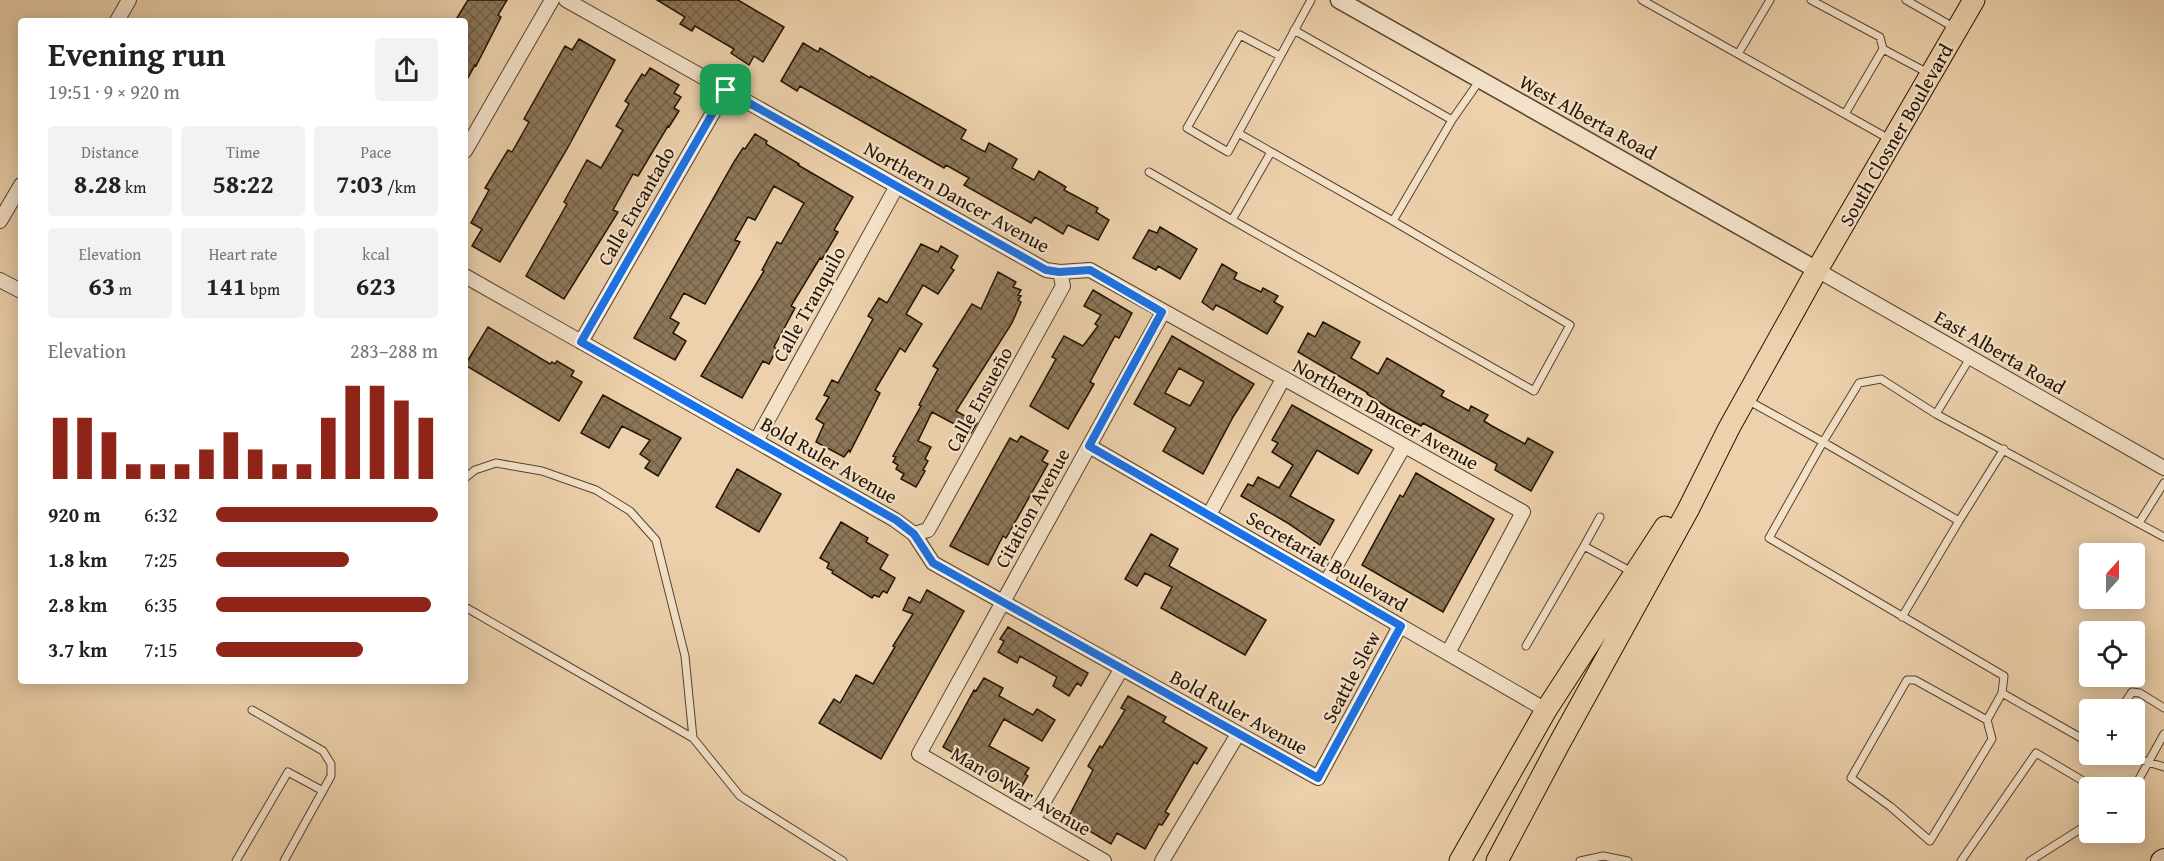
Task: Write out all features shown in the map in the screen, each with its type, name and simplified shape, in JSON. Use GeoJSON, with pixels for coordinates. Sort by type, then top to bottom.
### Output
{"type":"FeatureCollection","features":[{"type":"Feature","properties":{"kind":"main road","name":"South Closner Boulevard"},"geometry":{"type":"LineString","coordinates":[[1729,428],[1817,270],[1974,0]]}},
{"type":"Feature","properties":{"kind":"main road"},"geometry":{"type":"LineString","coordinates":[[1497,861],[1688,510],[1729,428]]}},
{"type":"Feature","properties":{"kind":"main road"},"geometry":{"type":"LineString","coordinates":[[1460,861],[1546,710],[1729,428]]}},
{"type":"Feature","properties":{"kind":"main road"},"geometry":{"type":"LineString","coordinates":[[1509,861],[1633,637],[1688,510]]}},
{"type":"Feature","properties":{"kind":"street"},"geometry":{"type":"LineString","coordinates":[[119,18],[129,0]]}},
{"type":"Feature","properties":{"kind":"street"},"geometry":{"type":"LineString","coordinates":[[468,147],[552,0]]}},
{"type":"Feature","properties":{"kind":"street","name":"Northern Dancer Avenue"},"geometry":{"type":"LineString","coordinates":[[566,0],[1046,270],[1059,272],[1090,270],[1523,512],[1448,653]]}},
{"type":"Feature","properties":{"kind":"street","name":"West Alberta Road"},"geometry":{"type":"LineString","coordinates":[[1339,0],[1817,270]]}},
{"type":"Feature","properties":{"kind":"street","name":"Calle Encantado"},"geometry":{"type":"LineString","coordinates":[[581,342],[726,90]]}},
{"type":"Feature","properties":{"kind":"street","name":"Calle Tranquilo"},"geometry":{"type":"LineString","coordinates":[[756,441],[897,186]]}},
{"type":"Feature","properties":{"kind":"street"},"geometry":{"type":"LineString","coordinates":[[0,221],[18,190]]}},
{"type":"Feature","properties":{"kind":"street","name":"East Alberta Road"},"geometry":{"type":"LineString","coordinates":[[1817,270],[2164,468]]}},
{"type":"Feature","properties":{"kind":"street","name":"Calle Ensueño"},"geometry":{"type":"LineString","coordinates":[[914,534],[928,530],[1063,286],[1059,272]]}},
{"type":"Feature","properties":{"kind":"street","name":"Bold Ruler Avenue"},"geometry":{"type":"LineString","coordinates":[[468,278],[896,520],[914,534],[933,563],[1318,778]]}},
{"type":"Feature","properties":{"kind":"street"},"geometry":{"type":"LineString","coordinates":[[0,280],[18,289]]}},
{"type":"Feature","properties":{"kind":"street","name":"Citation Avenue"},"geometry":{"type":"LineString","coordinates":[[919,754],[1162,312]]}},
{"type":"Feature","properties":{"kind":"street"},"geometry":{"type":"LineString","coordinates":[[1209,515],[1283,379]]}},
{"type":"Feature","properties":{"kind":"street","name":"Secretariat Boulevard"},"geometry":{"type":"LineString","coordinates":[[1089,446],[1546,710]]}},
{"type":"Feature","properties":{"kind":"street"},"geometry":{"type":"LineString","coordinates":[[1326,583],[1404,446]]}},
{"type":"Feature","properties":{"kind":"street","name":"Seattle Slew"},"geometry":{"type":"LineString","coordinates":[[1318,778],[1401,626]]}},
{"type":"Feature","properties":{"kind":"street"},"geometry":{"type":"LineString","coordinates":[[1033,820],[1122,668]]}},
{"type":"Feature","properties":{"kind":"street"},"geometry":{"type":"LineString","coordinates":[[1162,861],[1238,734]]}},
{"type":"Feature","properties":{"kind":"street","name":"Man O War Avenue"},"geometry":{"type":"LineString","coordinates":[[919,754],[1104,861]]}},
{"type":"Feature","properties":{"kind":"lane"},"geometry":{"type":"LineString","coordinates":[[1280,56],[1240,35],[1187,128],[1228,152],[1311,0]]}},
{"type":"Feature","properties":{"kind":"lane"},"geometry":{"type":"LineString","coordinates":[[1642,0],[1892,141]]}},
{"type":"Feature","properties":{"kind":"lane"},"geometry":{"type":"LineString","coordinates":[[1738,54],[1770,0]]}},
{"type":"Feature","properties":{"kind":"lane"},"geometry":{"type":"LineString","coordinates":[[1810,0],[1880,37],[1883,49],[1845,114]]}},
{"type":"Feature","properties":{"kind":"lane"},"geometry":{"type":"LineString","coordinates":[[1906,0],[1957,29]]}},
{"type":"Feature","properties":{"kind":"lane"},"geometry":{"type":"LineString","coordinates":[[1294,30],[1452,120]]}},
{"type":"Feature","properties":{"kind":"lane"},"geometry":{"type":"LineString","coordinates":[[1883,49],[1930,74]]}},
{"type":"Feature","properties":{"kind":"lane"},"geometry":{"type":"LineString","coordinates":[[1393,221],[1452,120],[1480,80]]}},
{"type":"Feature","properties":{"kind":"lane"},"geometry":{"type":"LineString","coordinates":[[1149,172],[1534,391],[1570,326],[1393,221],[1238,133]]}},
{"type":"Feature","properties":{"kind":"lane"},"geometry":{"type":"LineString","coordinates":[[1232,220],[1271,152]]}},
{"type":"Feature","properties":{"kind":"lane"},"geometry":{"type":"LineString","coordinates":[[1936,414],[1970,357]]}},
{"type":"Feature","properties":{"kind":"lane"},"geometry":{"type":"LineString","coordinates":[[1987,720],[1915,680],[1907,680],[1851,778],[1891,807],[1930,841],[1992,739],[1987,720],[2002,693],[2004,676],[1769,538],[1858,383],[1881,379],[1936,414],[2164,537]]}},
{"type":"Feature","properties":{"kind":"lane"},"geometry":{"type":"LineString","coordinates":[[1745,399],[1959,521]]}},
{"type":"Feature","properties":{"kind":"lane"},"geometry":{"type":"LineString","coordinates":[[1902,617],[2004,449]]}},
{"type":"Feature","properties":{"kind":"lane"},"geometry":{"type":"LineString","coordinates":[[468,476],[475,470],[496,463],[542,471],[596,490],[630,511],[656,540],[685,656],[693,738]]}},
{"type":"Feature","properties":{"kind":"lane"},"geometry":{"type":"LineString","coordinates":[[2139,523],[2164,483]]}},
{"type":"Feature","properties":{"kind":"lane"},"geometry":{"type":"LineString","coordinates":[[1526,646],[1600,517]]}},
{"type":"Feature","properties":{"kind":"lane"},"geometry":{"type":"LineString","coordinates":[[1584,546],[1635,573]]}},
{"type":"Feature","properties":{"kind":"lane"},"geometry":{"type":"LineString","coordinates":[[468,609],[693,738],[740,796],[843,861]]}},
{"type":"Feature","properties":{"kind":"lane"},"geometry":{"type":"LineString","coordinates":[[2127,699],[2132,692],[2140,693],[2164,708]]}},
{"type":"Feature","properties":{"kind":"lane"},"geometry":{"type":"LineString","coordinates":[[2002,693],[2079,737]]}},
{"type":"Feature","properties":{"kind":"lane"},"geometry":{"type":"LineString","coordinates":[[252,710],[322,751],[331,764],[331,776],[284,861]]}},
{"type":"Feature","properties":{"kind":"lane"},"geometry":{"type":"LineString","coordinates":[[2140,777],[2164,735]]}},
{"type":"Feature","properties":{"kind":"lane"},"geometry":{"type":"LineString","coordinates":[[1961,861],[2036,753],[2079,779]]}},
{"type":"Feature","properties":{"kind":"lane"},"geometry":{"type":"LineString","coordinates":[[2145,761],[2164,767]]}},
{"type":"Feature","properties":{"kind":"lane"},"geometry":{"type":"LineString","coordinates":[[237,861],[288,772],[323,791]]}},
{"type":"Feature","properties":{"kind":"lane"},"geometry":{"type":"LineString","coordinates":[[2030,861],[2079,830]]}},
{"type":"Feature","properties":{"kind":"lane"},"geometry":{"type":"LineString","coordinates":[[1580,861],[1603,856],[1628,861]]}},
{"type":"Feature","properties":{"kind":"building"},"geometry":{"type":"Polygon","coordinates":[[[468,0],[507,0],[498,15],[501,17],[468,78],[468,18],[457,18],[468,0]]]}},
{"type":"Feature","properties":{"kind":"building"},"geometry":{"type":"Polygon","coordinates":[[[657,0],[738,0],[784,27],[763,62],[754,56],[749,65],[731,53],[734,49],[695,26],[692,31],[680,24],[685,17],[657,0]]]}},
{"type":"Feature","properties":{"kind":"building"},"geometry":{"type":"Polygon","coordinates":[[[579,39],[615,60],[567,149],[500,262],[472,246],[482,229],[471,223],[489,190],[485,188],[508,150],[512,152],[529,122],[524,119],[565,46],[572,50],[579,39]]]}},
{"type":"Feature","properties":{"kind":"building"},"geometry":{"type":"Polygon","coordinates":[[[803,43],[818,52],[820,48],[966,130],[961,139],[985,152],[989,143],[1017,159],[1012,168],[1034,180],[1039,171],[1066,187],[1064,190],[1098,208],[1096,212],[1109,220],[1098,240],[1068,225],[1063,234],[1035,217],[1031,223],[964,185],[969,178],[946,165],[944,168],[800,86],[797,91],[781,81],[803,43]]]}},
{"type":"Feature","properties":{"kind":"building"},"geometry":{"type":"Polygon","coordinates":[[[650,68],[679,85],[674,93],[681,97],[674,108],[679,111],[638,176],[633,174],[613,210],[618,212],[564,299],[526,276],[567,204],[564,202],[587,160],[601,168],[623,130],[616,126],[629,104],[625,101],[642,74],[645,76],[650,68]]]}},
{"type":"Feature","properties":{"kind":"building"},"geometry":{"type":"Polygon","coordinates":[[[755,134],[798,165],[853,197],[834,230],[838,232],[791,306],[795,308],[774,347],[777,349],[769,364],[763,361],[742,398],[701,376],[764,271],[762,270],[777,242],[781,244],[804,203],[774,186],[755,220],[748,217],[735,240],[740,242],[705,304],[684,293],[670,318],[679,323],[673,333],[686,341],[675,360],[634,338],[734,162],[755,134]]]}},
{"type":"Feature","properties":{"kind":"building"},"geometry":{"type":"Polygon","coordinates":[[[1160,227],[1197,249],[1180,279],[1158,266],[1156,270],[1133,258],[1149,230],[1157,233],[1160,227]]]}},
{"type":"Feature","properties":{"kind":"building"},"geometry":{"type":"Polygon","coordinates":[[[921,244],[938,252],[941,246],[958,256],[951,268],[954,270],[938,294],[923,285],[906,314],[922,324],[905,352],[900,348],[875,390],[880,393],[850,452],[849,450],[844,457],[816,442],[824,424],[816,419],[829,397],[824,395],[832,380],[838,383],[873,319],[868,316],[879,298],[887,303],[921,244]]]}},
{"type":"Feature","properties":{"kind":"building"},"geometry":{"type":"Polygon","coordinates":[[[1222,264],[1237,273],[1234,279],[1261,292],[1263,288],[1278,296],[1274,302],[1283,307],[1267,334],[1216,305],[1213,310],[1202,302],[1222,264]]]}},
{"type":"Feature","properties":{"kind":"building"},"geometry":{"type":"Polygon","coordinates":[[[998,272],[1016,282],[1013,287],[1021,290],[1018,300],[1021,302],[1012,323],[956,411],[977,423],[971,433],[932,412],[918,441],[931,447],[925,459],[928,461],[923,470],[925,471],[916,487],[901,479],[904,474],[896,469],[898,465],[893,462],[896,457],[893,456],[921,406],[919,405],[938,369],[933,366],[972,304],[981,309],[998,272]]]}},
{"type":"Feature","properties":{"kind":"building"},"geometry":{"type":"Polygon","coordinates":[[[1093,290],[1132,313],[1119,338],[1115,336],[1090,382],[1094,384],[1068,429],[1030,406],[1056,359],[1052,357],[1064,336],[1083,346],[1098,326],[1095,324],[1101,315],[1084,306],[1093,290]]]}},
{"type":"Feature","properties":{"kind":"building"},"geometry":{"type":"Polygon","coordinates":[[[1323,322],[1360,342],[1351,358],[1378,374],[1387,358],[1444,391],[1441,396],[1469,411],[1471,406],[1488,415],[1484,421],[1492,426],[1525,444],[1528,438],[1553,452],[1531,491],[1495,470],[1497,464],[1423,423],[1421,426],[1390,409],[1368,393],[1298,352],[1308,333],[1315,337],[1323,322]]]}},
{"type":"Feature","properties":{"kind":"building"},"geometry":{"type":"Polygon","coordinates":[[[488,327],[550,364],[552,362],[555,364],[557,361],[574,371],[571,376],[582,382],[559,421],[468,367],[468,360],[488,327]]]}},
{"type":"Feature","properties":{"kind":"building"},"geometry":{"type":"Polygon","coordinates":[[[1172,336],[1254,384],[1233,417],[1203,474],[1163,451],[1176,428],[1134,404],[1172,336]],[[1179,368],[1165,393],[1190,406],[1204,382],[1179,368]]]}},
{"type":"Feature","properties":{"kind":"building"},"geometry":{"type":"Polygon","coordinates":[[[603,395],[681,438],[658,476],[645,468],[650,461],[640,454],[650,440],[622,426],[609,448],[581,433],[603,395]]]}},
{"type":"Feature","properties":{"kind":"building"},"geometry":{"type":"Polygon","coordinates":[[[1292,405],[1372,450],[1358,474],[1317,450],[1290,496],[1334,520],[1320,545],[1241,496],[1248,484],[1253,486],[1258,477],[1279,488],[1293,465],[1272,452],[1278,443],[1272,440],[1292,405]]]}},
{"type":"Feature","properties":{"kind":"building"},"geometry":{"type":"Polygon","coordinates":[[[1021,436],[1048,451],[1042,461],[1048,464],[1006,538],[1003,536],[988,565],[950,546],[1010,438],[1017,442],[1021,436]]]}},
{"type":"Feature","properties":{"kind":"building"},"geometry":{"type":"Polygon","coordinates":[[[737,469],[781,494],[759,532],[716,507],[737,469]]]}},
{"type":"Feature","properties":{"kind":"building"},"geometry":{"type":"Polygon","coordinates":[[[1416,473],[1494,519],[1443,612],[1362,565],[1400,495],[1403,497],[1416,473]]]}},
{"type":"Feature","properties":{"kind":"building"},"geometry":{"type":"Polygon","coordinates":[[[841,522],[868,538],[866,542],[888,555],[880,569],[895,578],[887,593],[883,591],[879,597],[874,595],[872,598],[832,573],[833,571],[827,568],[829,563],[820,558],[841,522]]]}},
{"type":"Feature","properties":{"kind":"building"},"geometry":{"type":"Polygon","coordinates":[[[1151,534],[1178,549],[1169,566],[1266,620],[1245,655],[1161,608],[1172,587],[1145,573],[1137,586],[1125,579],[1151,534]]]}},
{"type":"Feature","properties":{"kind":"building"},"geometry":{"type":"Polygon","coordinates":[[[927,590],[964,611],[881,759],[819,723],[834,699],[840,703],[856,675],[873,684],[913,614],[903,610],[909,597],[920,603],[927,590]]]}},
{"type":"Feature","properties":{"kind":"building"},"geometry":{"type":"Polygon","coordinates":[[[1008,627],[1088,673],[1081,686],[1077,683],[1069,696],[1053,686],[1057,677],[1020,656],[1017,663],[998,652],[1004,641],[1000,639],[1008,627]]]}},
{"type":"Feature","properties":{"kind":"building"},"geometry":{"type":"Polygon","coordinates":[[[984,678],[1003,688],[999,696],[1033,715],[1037,709],[1055,720],[1042,741],[1004,719],[989,746],[1029,768],[1025,774],[1028,776],[1019,791],[943,747],[974,690],[976,691],[984,678]]]}},
{"type":"Feature","properties":{"kind":"building"},"geometry":{"type":"Polygon","coordinates":[[[1128,696],[1166,717],[1163,722],[1207,748],[1197,764],[1194,762],[1165,812],[1169,814],[1162,825],[1159,824],[1145,849],[1117,833],[1111,844],[1068,818],[1093,770],[1088,766],[1125,710],[1121,708],[1128,696]]]}},
{"type":"Feature","properties":{"kind":"route"},"geometry":{"type":"LineString","coordinates":[[726,90],[1046,270],[1059,272],[1090,270],[1162,312],[1089,446],[1401,626],[1318,778],[933,563],[914,534],[896,520],[581,342],[726,90]]}}]}
